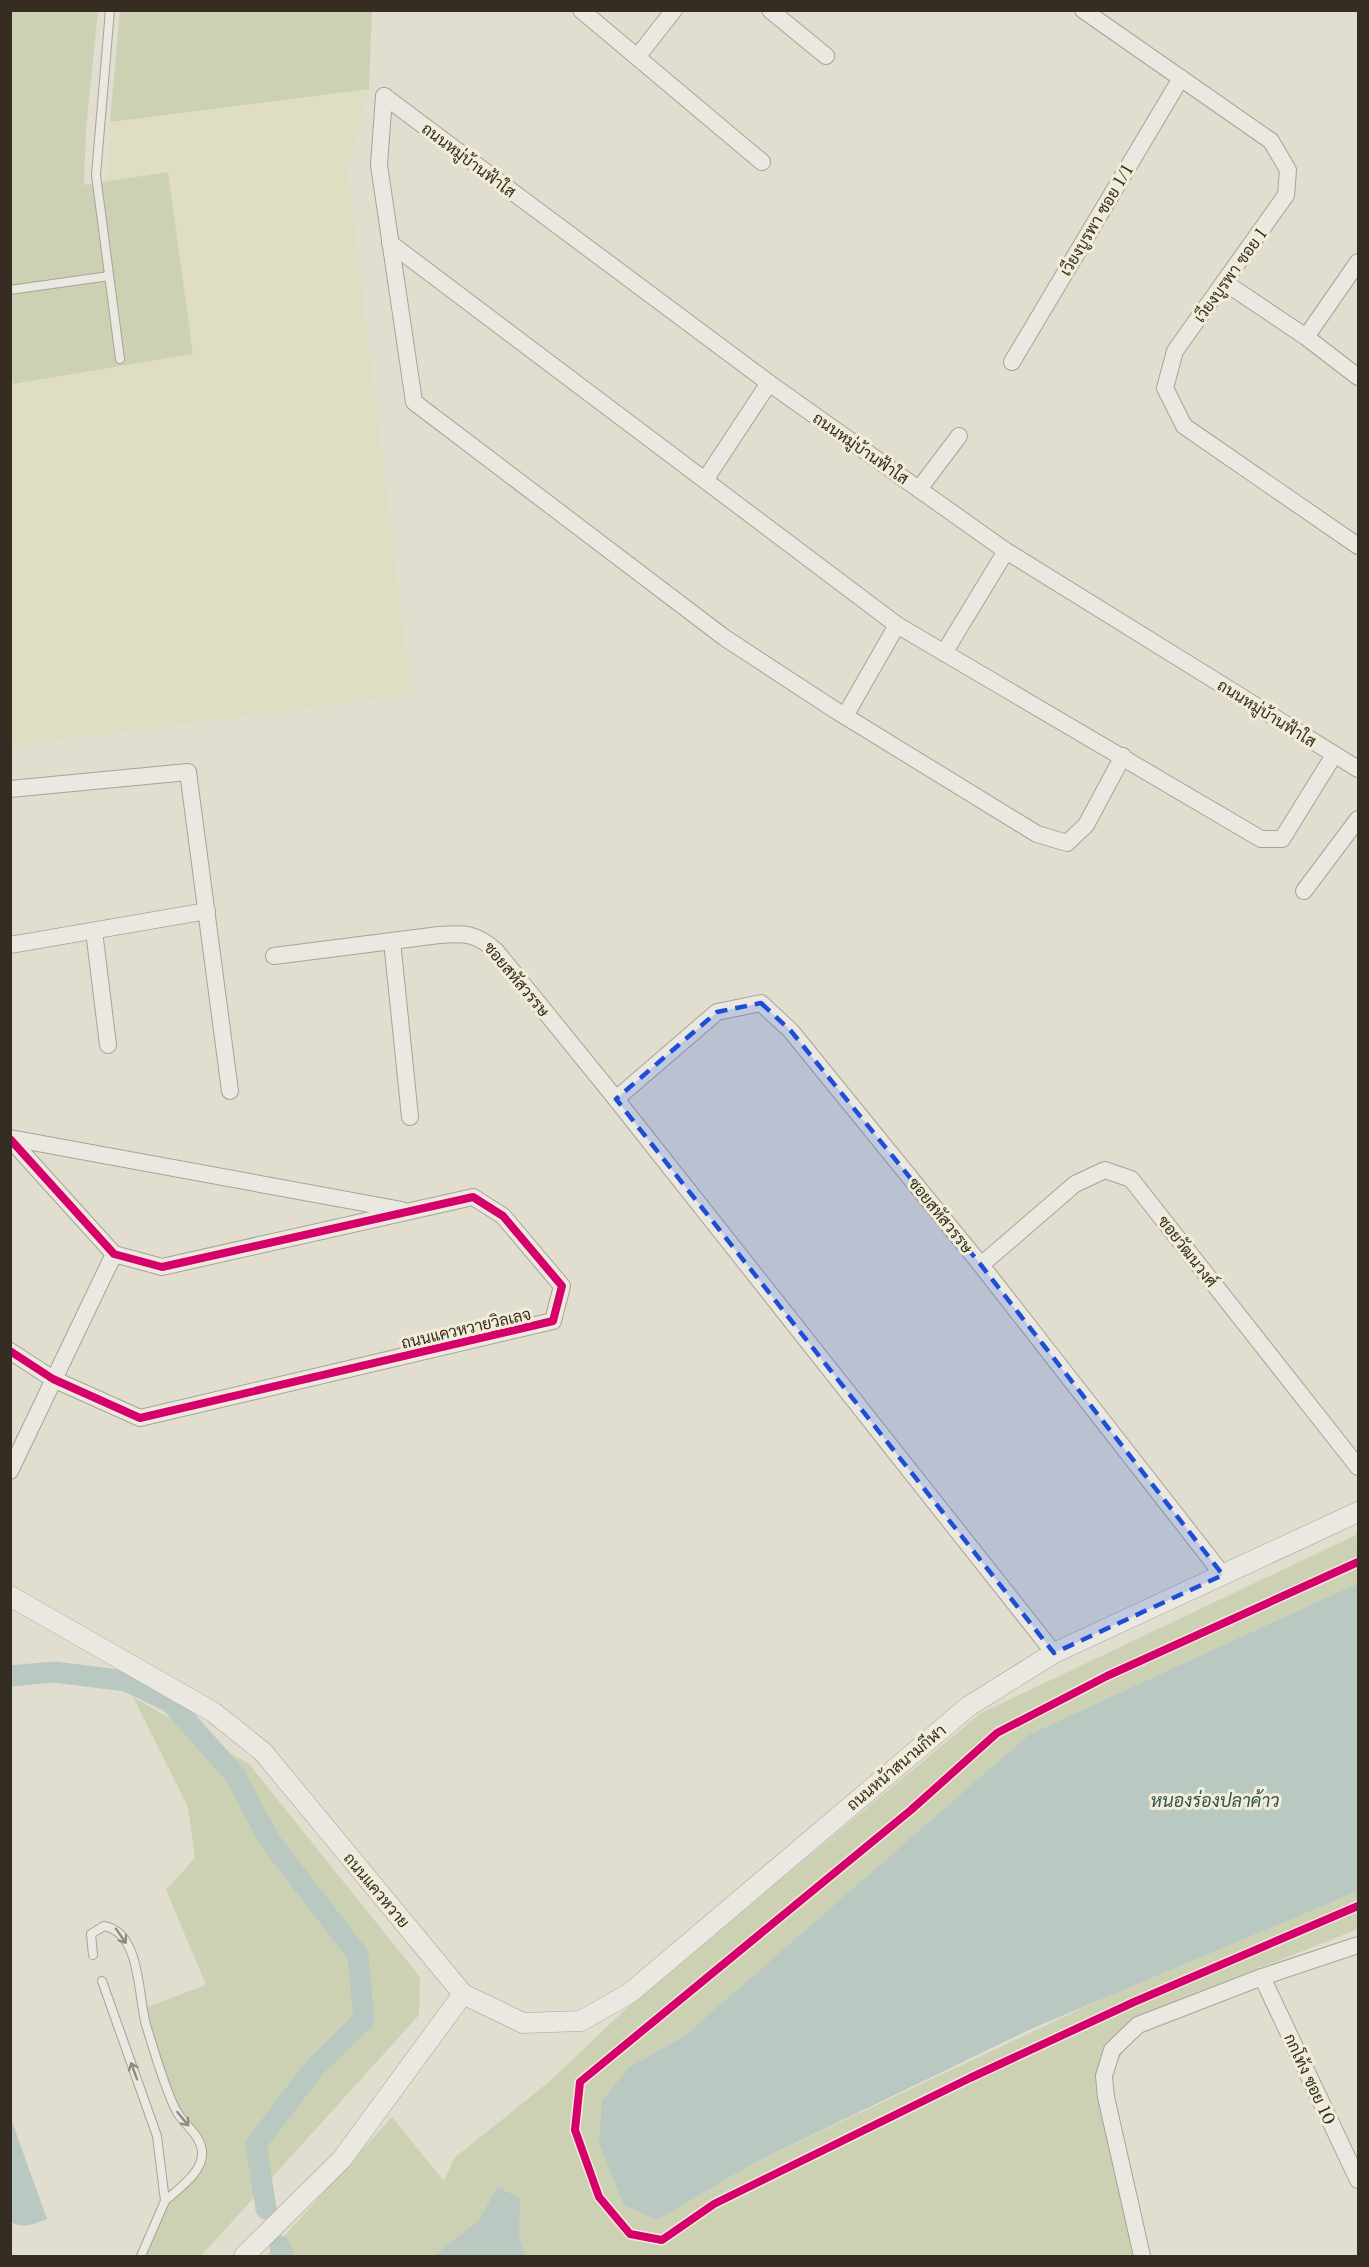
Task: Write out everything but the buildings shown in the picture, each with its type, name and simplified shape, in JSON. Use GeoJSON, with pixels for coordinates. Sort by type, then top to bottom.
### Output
{"type":"FeatureCollection","features":[{"type":"Feature","properties":{"kind":"street"},"geometry":{"type":"LineString","coordinates":[[581,10],[762,162]]}},
{"type":"Feature","properties":{"kind":"street"},"geometry":{"type":"LineString","coordinates":[[638,56],[674,10]]}},
{"type":"Feature","properties":{"kind":"street"},"geometry":{"type":"LineString","coordinates":[[770,10],[826,56]]}},
{"type":"Feature","properties":{"kind":"street","name":"เวียงบูรพา ซอย 1"},"geometry":{"type":"LineString","coordinates":[[1083,10],[1271,141],[1288,170],[1287,195],[1175,351],[1166,388],[1184,426],[1359,546]]}},
{"type":"Feature","properties":{"kind":"street","name":"เวียงบูรพา ซอย 1/1"},"geometry":{"type":"LineString","coordinates":[[1012,362],[1181,78]]}},
{"type":"Feature","properties":{"kind":"street","name":"ถนนหมู่บ้านฟ้าใส"},"geometry":{"type":"LineString","coordinates":[[390,243],[379,165],[384,96],[769,382],[1006,551],[1359,769]]}},
{"type":"Feature","properties":{"kind":"street"},"geometry":{"type":"LineString","coordinates":[[390,243],[897,625],[1261,839],[1282,839],[1334,755]]}},
{"type":"Feature","properties":{"kind":"street"},"geometry":{"type":"LineString","coordinates":[[390,243],[414,402],[725,638],[845,716],[1037,834],[1067,843],[1086,825],[1123,756]]}},
{"type":"Feature","properties":{"kind":"street"},"geometry":{"type":"LineString","coordinates":[[1306,337],[1359,262]]}},
{"type":"Feature","properties":{"kind":"street"},"geometry":{"type":"LineString","coordinates":[[1224,282],[1359,376]]}},
{"type":"Feature","properties":{"kind":"street"},"geometry":{"type":"LineString","coordinates":[[705,480],[769,382]]}},
{"type":"Feature","properties":{"kind":"street"},"geometry":{"type":"LineString","coordinates":[[919,489],[959,436]]}},
{"type":"Feature","properties":{"kind":"street"},"geometry":{"type":"LineString","coordinates":[[945,653],[1006,551]]}},
{"type":"Feature","properties":{"kind":"street"},"geometry":{"type":"LineString","coordinates":[[845,716],[897,625]]}},
{"type":"Feature","properties":{"kind":"street"},"geometry":{"type":"LineString","coordinates":[[10,789],[188,772],[230,1091]]}},
{"type":"Feature","properties":{"kind":"street"},"geometry":{"type":"LineString","coordinates":[[1304,891],[1359,819]]}},
{"type":"Feature","properties":{"kind":"street"},"geometry":{"type":"LineString","coordinates":[[10,945],[207,911]]}},
{"type":"Feature","properties":{"kind":"street"},"geometry":{"type":"LineString","coordinates":[[94,931],[108,1045]]}},
{"type":"Feature","properties":{"kind":"street","name":"ซอยสหัสวรรษ"},"geometry":{"type":"LineString","coordinates":[[274,956],[462,933],[481,938],[503,961],[616,1099],[1054,1653]]}},
{"type":"Feature","properties":{"kind":"street"},"geometry":{"type":"LineString","coordinates":[[392,941],[410,1117]]}},
{"type":"Feature","properties":{"kind":"street","name":"ซอยสหัสวรรษ"},"geometry":{"type":"LineString","coordinates":[[616,1099],[717,1012],[761,1003],[791,1031],[981,1264],[1223,1575]]}},
{"type":"Feature","properties":{"kind":"street","name":"ถนนแควหวายวิลเลจ"},"geometry":{"type":"LineString","coordinates":[[10,1138],[410,1211]]}},
{"type":"Feature","properties":{"kind":"street","name":"ถนนแควหวายวิลเลจ"},"geometry":{"type":"LineString","coordinates":[[10,1138],[114,1254],[162,1267],[473,1197],[503,1216],[562,1286],[554,1322],[140,1418],[53,1379],[10,1351]]}},
{"type":"Feature","properties":{"kind":"street","name":"ซอยวัฒนวงศ์"},"geometry":{"type":"LineString","coordinates":[[981,1264],[1075,1184],[1105,1170],[1131,1179],[1359,1467]]}},
{"type":"Feature","properties":{"kind":"street"},"geometry":{"type":"LineString","coordinates":[[10,1471],[114,1254]]}},
{"type":"Feature","properties":{"kind":"street","name":"ถนนหน้าสนามกีฬา"},"geometry":{"type":"LineString","coordinates":[[463,1994],[523,2023],[581,2021],[630,1993],[969,1706],[1054,1653],[1359,1512]]}},
{"type":"Feature","properties":{"kind":"street","name":"ถนนแควหวาย"},"geometry":{"type":"LineString","coordinates":[[10,1596],[213,1712],[263,1752],[463,1994]]}},
{"type":"Feature","properties":{"kind":"street"},"geometry":{"type":"LineString","coordinates":[[1142,2256],[1106,2097],[1104,2076],[1112,2050],[1138,2025],[1262,1977],[1359,1945]]}},
{"type":"Feature","properties":{"kind":"street","name":"กกโท้ง ซอย 10"},"geometry":{"type":"LineString","coordinates":[[1262,1977],[1359,2180]]}},
{"type":"Feature","properties":{"kind":"street"},"geometry":{"type":"LineString","coordinates":[[248,2255],[342,2158],[463,1994]]}},
{"type":"Feature","properties":{"kind":"lane"},"geometry":{"type":"LineString","coordinates":[[110,10],[96,175],[120,358]]}},
{"type":"Feature","properties":{"kind":"lane"},"geometry":{"type":"LineString","coordinates":[[10,290],[109,276]]}},
{"type":"Feature","properties":{"kind":"lane"},"geometry":{"type":"LineString","coordinates":[[93,1955],[91,1934],[104,1926],[115,1928],[123,1935],[140,1979],[146,2023],[177,2113],[195,2133],[202,2151],[197,2171],[165,2201],[141,2256]]}},
{"type":"Feature","properties":{"kind":"lane"},"geometry":{"type":"LineString","coordinates":[[102,1981],[157,2136],[165,2201]]}},
{"type":"Feature","properties":{"kind":"highlighted area"},"geometry":{"type":"Polygon","coordinates":[[[761,1003],[791,1031],[981,1265],[1223,1575],[1054,1653],[616,1099],[717,1012],[761,1003]]]}},
{"type":"Feature","properties":{"kind":"shaded area"},"geometry":{"type":"Polygon","coordinates":[[[369,89],[348,172],[411,695],[11,746],[11,386],[193,354],[168,172],[106,182],[110,122],[369,89]]]}},
{"type":"Feature","properties":{"kind":"green space"},"geometry":{"type":"Polygon","coordinates":[[[120,10],[372,11],[369,89],[110,122],[120,10]]]}},
{"type":"Feature","properties":{"kind":"green space"},"geometry":{"type":"Polygon","coordinates":[[[10,11],[98,11],[86,129],[84,185],[168,172],[193,354],[13,384],[10,360],[10,11]]]}},
{"type":"Feature","properties":{"kind":"green space"},"geometry":{"type":"Polygon","coordinates":[[[1358,1534],[1358,1583],[1028,1735],[684,2036],[629,2067],[657,2220],[756,2162],[1104,1998],[1358,1891],[1358,1929],[1131,2019],[1138,2025],[1105,2085],[1142,2256],[266,2256],[392,2117],[444,2181],[454,2158],[549,2082],[630,2005],[981,1713],[1358,1534]]]}},
{"type":"Feature","properties":{"kind":"green space"},"geometry":{"type":"Polygon","coordinates":[[[133,1697],[249,1764],[420,1977],[419,2015],[201,2256],[148,2256],[143,2252],[165,2201],[197,2171],[202,2151],[177,2113],[144,2008],[206,1985],[166,1890],[195,1858],[188,1807],[133,1697]]]}},
{"type":"Feature","properties":{"kind":"water","name":"หนองร่องปลาค้าว"},"geometry":{"type":"Polygon","coordinates":[[[1358,1583],[1358,1891],[1031,2029],[756,2162],[657,2220],[624,2205],[599,2143],[602,2101],[629,2067],[684,2036],[1028,1735],[1358,1583]]]}},
{"type":"Feature","properties":{"kind":"water"},"geometry":{"type":"Polygon","coordinates":[[[10,2116],[47,2219],[29,2225],[11,2222],[10,2116]]]}},
{"type":"Feature","properties":{"kind":"water"},"geometry":{"type":"Polygon","coordinates":[[[498,2187],[520,2198],[519,2237],[525,2256],[434,2256],[478,2221],[498,2187]]]}},
{"type":"Feature","properties":{"kind":"waterway"},"geometry":{"type":"LineString","coordinates":[[10,1676],[54,1672],[126,1681],[170,1702],[235,1775],[270,1841],[358,1955],[364,2020],[316,2066],[256,2144],[266,2209]]}},
{"type":"Feature","properties":{"kind":"waterway"},"geometry":{"type":"LineString","coordinates":[[280,2246],[283,2256]]}},
{"type":"Feature","properties":{"kind":"cycle path"},"geometry":{"type":"LineString","coordinates":[[10,1139],[114,1254],[162,1267],[473,1197],[503,1216],[562,1286],[553,1321],[140,1418],[53,1379],[10,1351]]}},
{"type":"Feature","properties":{"kind":"cycle path"},"geometry":{"type":"LineString","coordinates":[[1358,1562],[1107,1676],[997,1733],[911,1810],[580,2082],[575,2130],[599,2197],[630,2234],[662,2240],[714,2204],[970,2078],[1134,2002],[1358,1906]]}}]}
